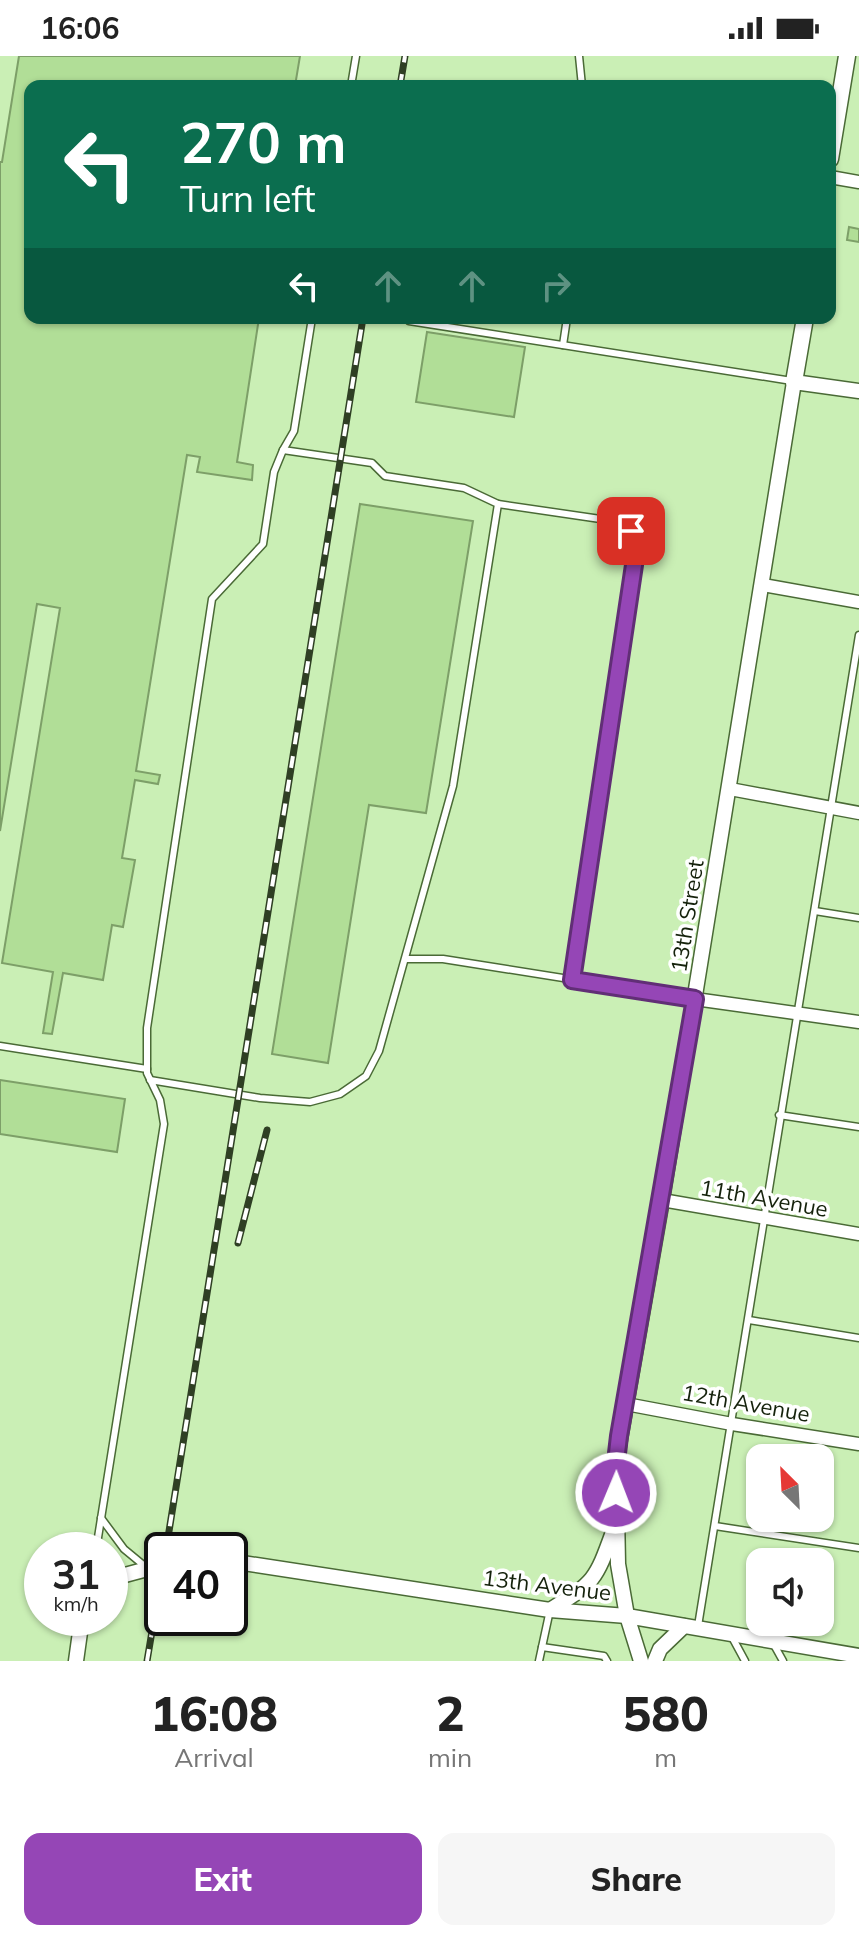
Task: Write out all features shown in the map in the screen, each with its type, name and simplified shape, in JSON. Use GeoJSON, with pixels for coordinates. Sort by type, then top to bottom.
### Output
{"type":"FeatureCollection","features":[{"type":"Feature","properties":{"kind":"main road"},"geometry":{"type":"LineString","coordinates":[[836,115],[847,56]]}},
{"type":"Feature","properties":{"kind":"main road","name":"13th Street"},"geometry":{"type":"LineString","coordinates":[[794,382],[804,324]]}},
{"type":"Feature","properties":{"kind":"street"},"geometry":{"type":"LineString","coordinates":[[836,178],[859,182]]}},
{"type":"Feature","properties":{"kind":"street"},"geometry":{"type":"LineString","coordinates":[[794,382],[859,391]]}},
{"type":"Feature","properties":{"kind":"street","name":"13th Street"},"geometry":{"type":"LineString","coordinates":[[641,1661],[627,1616],[618,1564],[616,1462],[730,789],[794,382]]}},
{"type":"Feature","properties":{"kind":"street"},"geometry":{"type":"LineString","coordinates":[[763,585],[859,602]]}},
{"type":"Feature","properties":{"kind":"street"},"geometry":{"type":"LineString","coordinates":[[730,789],[859,813]]}},
{"type":"Feature","properties":{"kind":"street"},"geometry":{"type":"LineString","coordinates":[[695,999],[859,1022]]}},
{"type":"Feature","properties":{"kind":"street","name":"11th Avenue"},"geometry":{"type":"LineString","coordinates":[[662,1200],[859,1234]]}},
{"type":"Feature","properties":{"kind":"street","name":"12th Avenue"},"geometry":{"type":"LineString","coordinates":[[626,1404],[859,1444]]}},
{"type":"Feature","properties":{"kind":"street"},"geometry":{"type":"LineString","coordinates":[[550,1610],[596,1577],[616,1524]]}},
{"type":"Feature","properties":{"kind":"street","name":"13th Avenue"},"geometry":{"type":"LineString","coordinates":[[248,1564],[550,1610],[627,1616],[859,1656]]}},
{"type":"Feature","properties":{"kind":"street"},"geometry":{"type":"LineString","coordinates":[[655,1661],[664,1643],[691,1626]]}},
{"type":"Feature","properties":{"kind":"street"},"geometry":{"type":"LineString","coordinates":[[76,1661],[79,1636]]}},
{"type":"Feature","properties":{"kind":"lane"},"geometry":{"type":"LineString","coordinates":[[352,80],[356,56]]}},
{"type":"Feature","properties":{"kind":"lane"},"geometry":{"type":"LineString","coordinates":[[579,56],[581,80]]}},
{"type":"Feature","properties":{"kind":"lane"},"geometry":{"type":"LineString","coordinates":[[99,1532],[164,1124],[160,1100],[147,1069],[147,1028],[212,599],[263,544],[274,472],[294,431],[311,324]]}},
{"type":"Feature","properties":{"kind":"lane"},"geometry":{"type":"LineString","coordinates":[[428,324],[794,382]]}},
{"type":"Feature","properties":{"kind":"lane"},"geometry":{"type":"LineString","coordinates":[[563,345],[566,324]]}},
{"type":"Feature","properties":{"kind":"lane"},"geometry":{"type":"LineString","coordinates":[[283,450],[372,463],[385,476],[464,488],[498,504],[614,521],[624,524],[631,531],[635,539],[634,565],[572,980]]}},
{"type":"Feature","properties":{"kind":"lane"},"geometry":{"type":"LineString","coordinates":[[150,1080],[260,1098],[310,1102],[340,1094],[366,1076],[379,1051],[453,786],[498,504]]}},
{"type":"Feature","properties":{"kind":"lane"},"geometry":{"type":"LineString","coordinates":[[691,1626],[715,1526],[859,635]]}},
{"type":"Feature","properties":{"kind":"lane"},"geometry":{"type":"LineString","coordinates":[[849,705],[859,706]]}},
{"type":"Feature","properties":{"kind":"lane"},"geometry":{"type":"LineString","coordinates":[[815,911],[859,918]]}},
{"type":"Feature","properties":{"kind":"lane"},"geometry":{"type":"LineString","coordinates":[[406,959],[443,959],[695,999]]}},
{"type":"Feature","properties":{"kind":"lane"},"geometry":{"type":"LineString","coordinates":[[0,1046],[147,1069]]}},
{"type":"Feature","properties":{"kind":"lane"},"geometry":{"type":"LineString","coordinates":[[779,1115],[859,1127]]}},
{"type":"Feature","properties":{"kind":"lane"},"geometry":{"type":"LineString","coordinates":[[749,1320],[859,1338]]}},
{"type":"Feature","properties":{"kind":"lane"},"geometry":{"type":"LineString","coordinates":[[101,1518],[124,1549],[144,1560]]}},
{"type":"Feature","properties":{"kind":"lane"},"geometry":{"type":"LineString","coordinates":[[715,1526],[859,1548]]}},
{"type":"Feature","properties":{"kind":"lane"},"geometry":{"type":"LineString","coordinates":[[539,1661],[550,1610]]}},
{"type":"Feature","properties":{"kind":"lane"},"geometry":{"type":"LineString","coordinates":[[730,1634],[745,1661]]}},
{"type":"Feature","properties":{"kind":"lane"},"geometry":{"type":"LineString","coordinates":[[773,1643],[783,1661]]}},
{"type":"Feature","properties":{"kind":"lane"},"geometry":{"type":"LineString","coordinates":[[542,1647],[604,1656],[607,1661]]}},
{"type":"Feature","properties":{"kind":"lane"},"geometry":{"type":"LineString","coordinates":[[564,1652],[569,1661]]}},
{"type":"Feature","properties":{"kind":"building"},"geometry":{"type":"Polygon","coordinates":[[[19,56],[300,56],[296,80],[24,80],[24,324],[258,324],[237,462],[253,465],[252,480],[197,472],[200,457],[187,455],[136,771],[160,775],[158,784],[135,780],[122,858],[135,860],[123,927],[112,925],[103,980],[63,973],[52,1034],[43,1033],[53,972],[2,963],[60,608],[37,604],[0,831],[2,162],[19,56]]]}},
{"type":"Feature","properties":{"kind":"building"},"geometry":{"type":"Polygon","coordinates":[[[849,227],[859,229],[859,242],[847,240],[849,227]]]}},
{"type":"Feature","properties":{"kind":"building"},"geometry":{"type":"Polygon","coordinates":[[[427,332],[525,347],[514,417],[416,402],[427,332]]]}},
{"type":"Feature","properties":{"kind":"building"},"geometry":{"type":"Polygon","coordinates":[[[360,504],[473,521],[426,813],[369,805],[328,1063],[272,1054],[360,504]]]}},
{"type":"Feature","properties":{"kind":"building"},"geometry":{"type":"Polygon","coordinates":[[[0,1080],[125,1099],[117,1152],[0,1134],[0,1080]]]}},
{"type":"Feature","properties":{"kind":"railway"},"geometry":{"type":"LineString","coordinates":[[401,80],[405,56]]}},
{"type":"Feature","properties":{"kind":"railway"},"geometry":{"type":"LineString","coordinates":[[169,1532],[362,324]]}},
{"type":"Feature","properties":{"kind":"railway"},"geometry":{"type":"LineString","coordinates":[[238,1243],[267,1130]]}},
{"type":"Feature","properties":{"kind":"railway"},"geometry":{"type":"LineString","coordinates":[[147,1661],[151,1636]]}},
{"type":"Feature","properties":{"kind":"route"},"geometry":{"type":"LineString","coordinates":[[616,1493],[619,1436],[695,999],[572,980],[634,565],[635,539],[631,531]]}}]}
